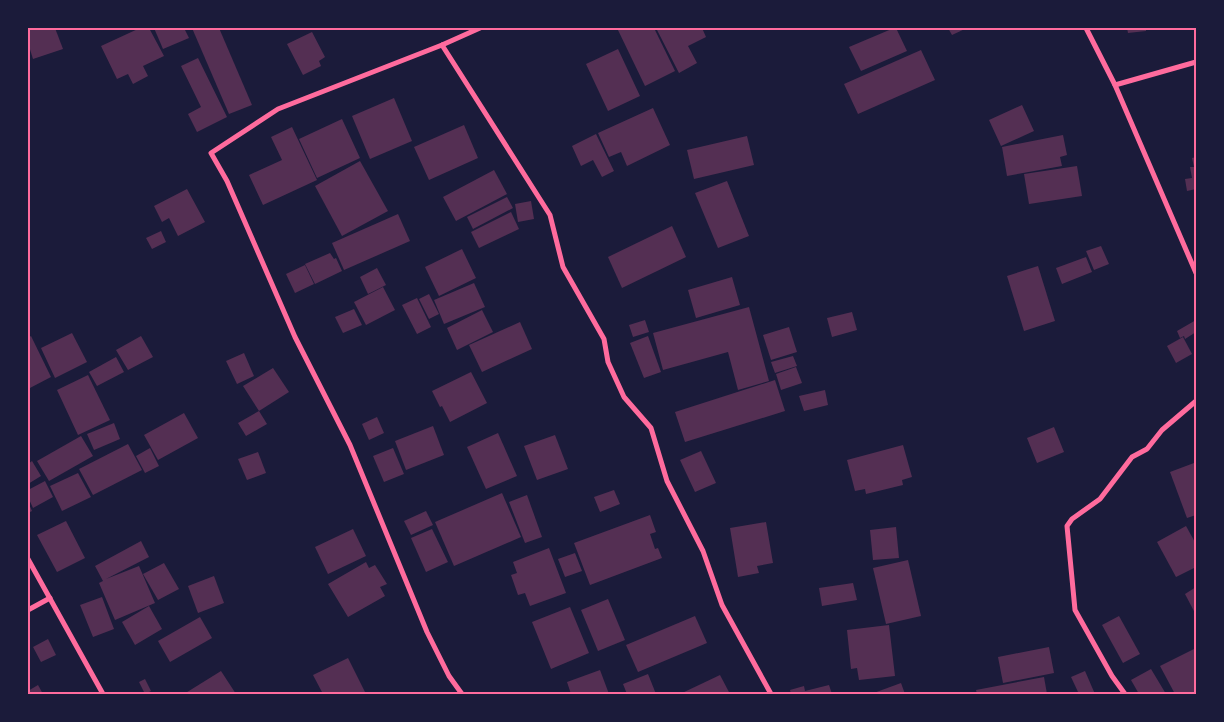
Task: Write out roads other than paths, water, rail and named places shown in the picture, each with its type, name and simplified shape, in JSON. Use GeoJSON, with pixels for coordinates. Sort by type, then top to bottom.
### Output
{"type":"FeatureCollection","features":[{"type":"Feature","properties":{"kind":"street"},"geometry":{"type":"LineString","coordinates":[[462,694],[449,676],[427,632],[350,445],[295,337],[226,181],[211,153],[278,109],[442,45],[480,28]]}},
{"type":"Feature","properties":{"kind":"street"},"geometry":{"type":"LineString","coordinates":[[1086,28],[1115,85],[1196,273]]}},
{"type":"Feature","properties":{"kind":"street"},"geometry":{"type":"LineString","coordinates":[[442,45],[550,215],[563,267],[604,339],[608,362],[624,397],[651,428],[667,481],[703,551],[722,605],[771,694]]}},
{"type":"Feature","properties":{"kind":"street"},"geometry":{"type":"LineString","coordinates":[[1115,85],[1196,62]]}},
{"type":"Feature","properties":{"kind":"street"},"geometry":{"type":"LineString","coordinates":[[1125,694],[1112,676],[1075,610],[1067,526],[1072,519],[1100,499],[1132,457],[1147,449],[1162,430],[1196,401]]}},
{"type":"Feature","properties":{"kind":"street"},"geometry":{"type":"LineString","coordinates":[[28,559],[103,694]]}},
{"type":"Feature","properties":{"kind":"street"},"geometry":{"type":"LineString","coordinates":[[28,610],[50,598]]}}]}
